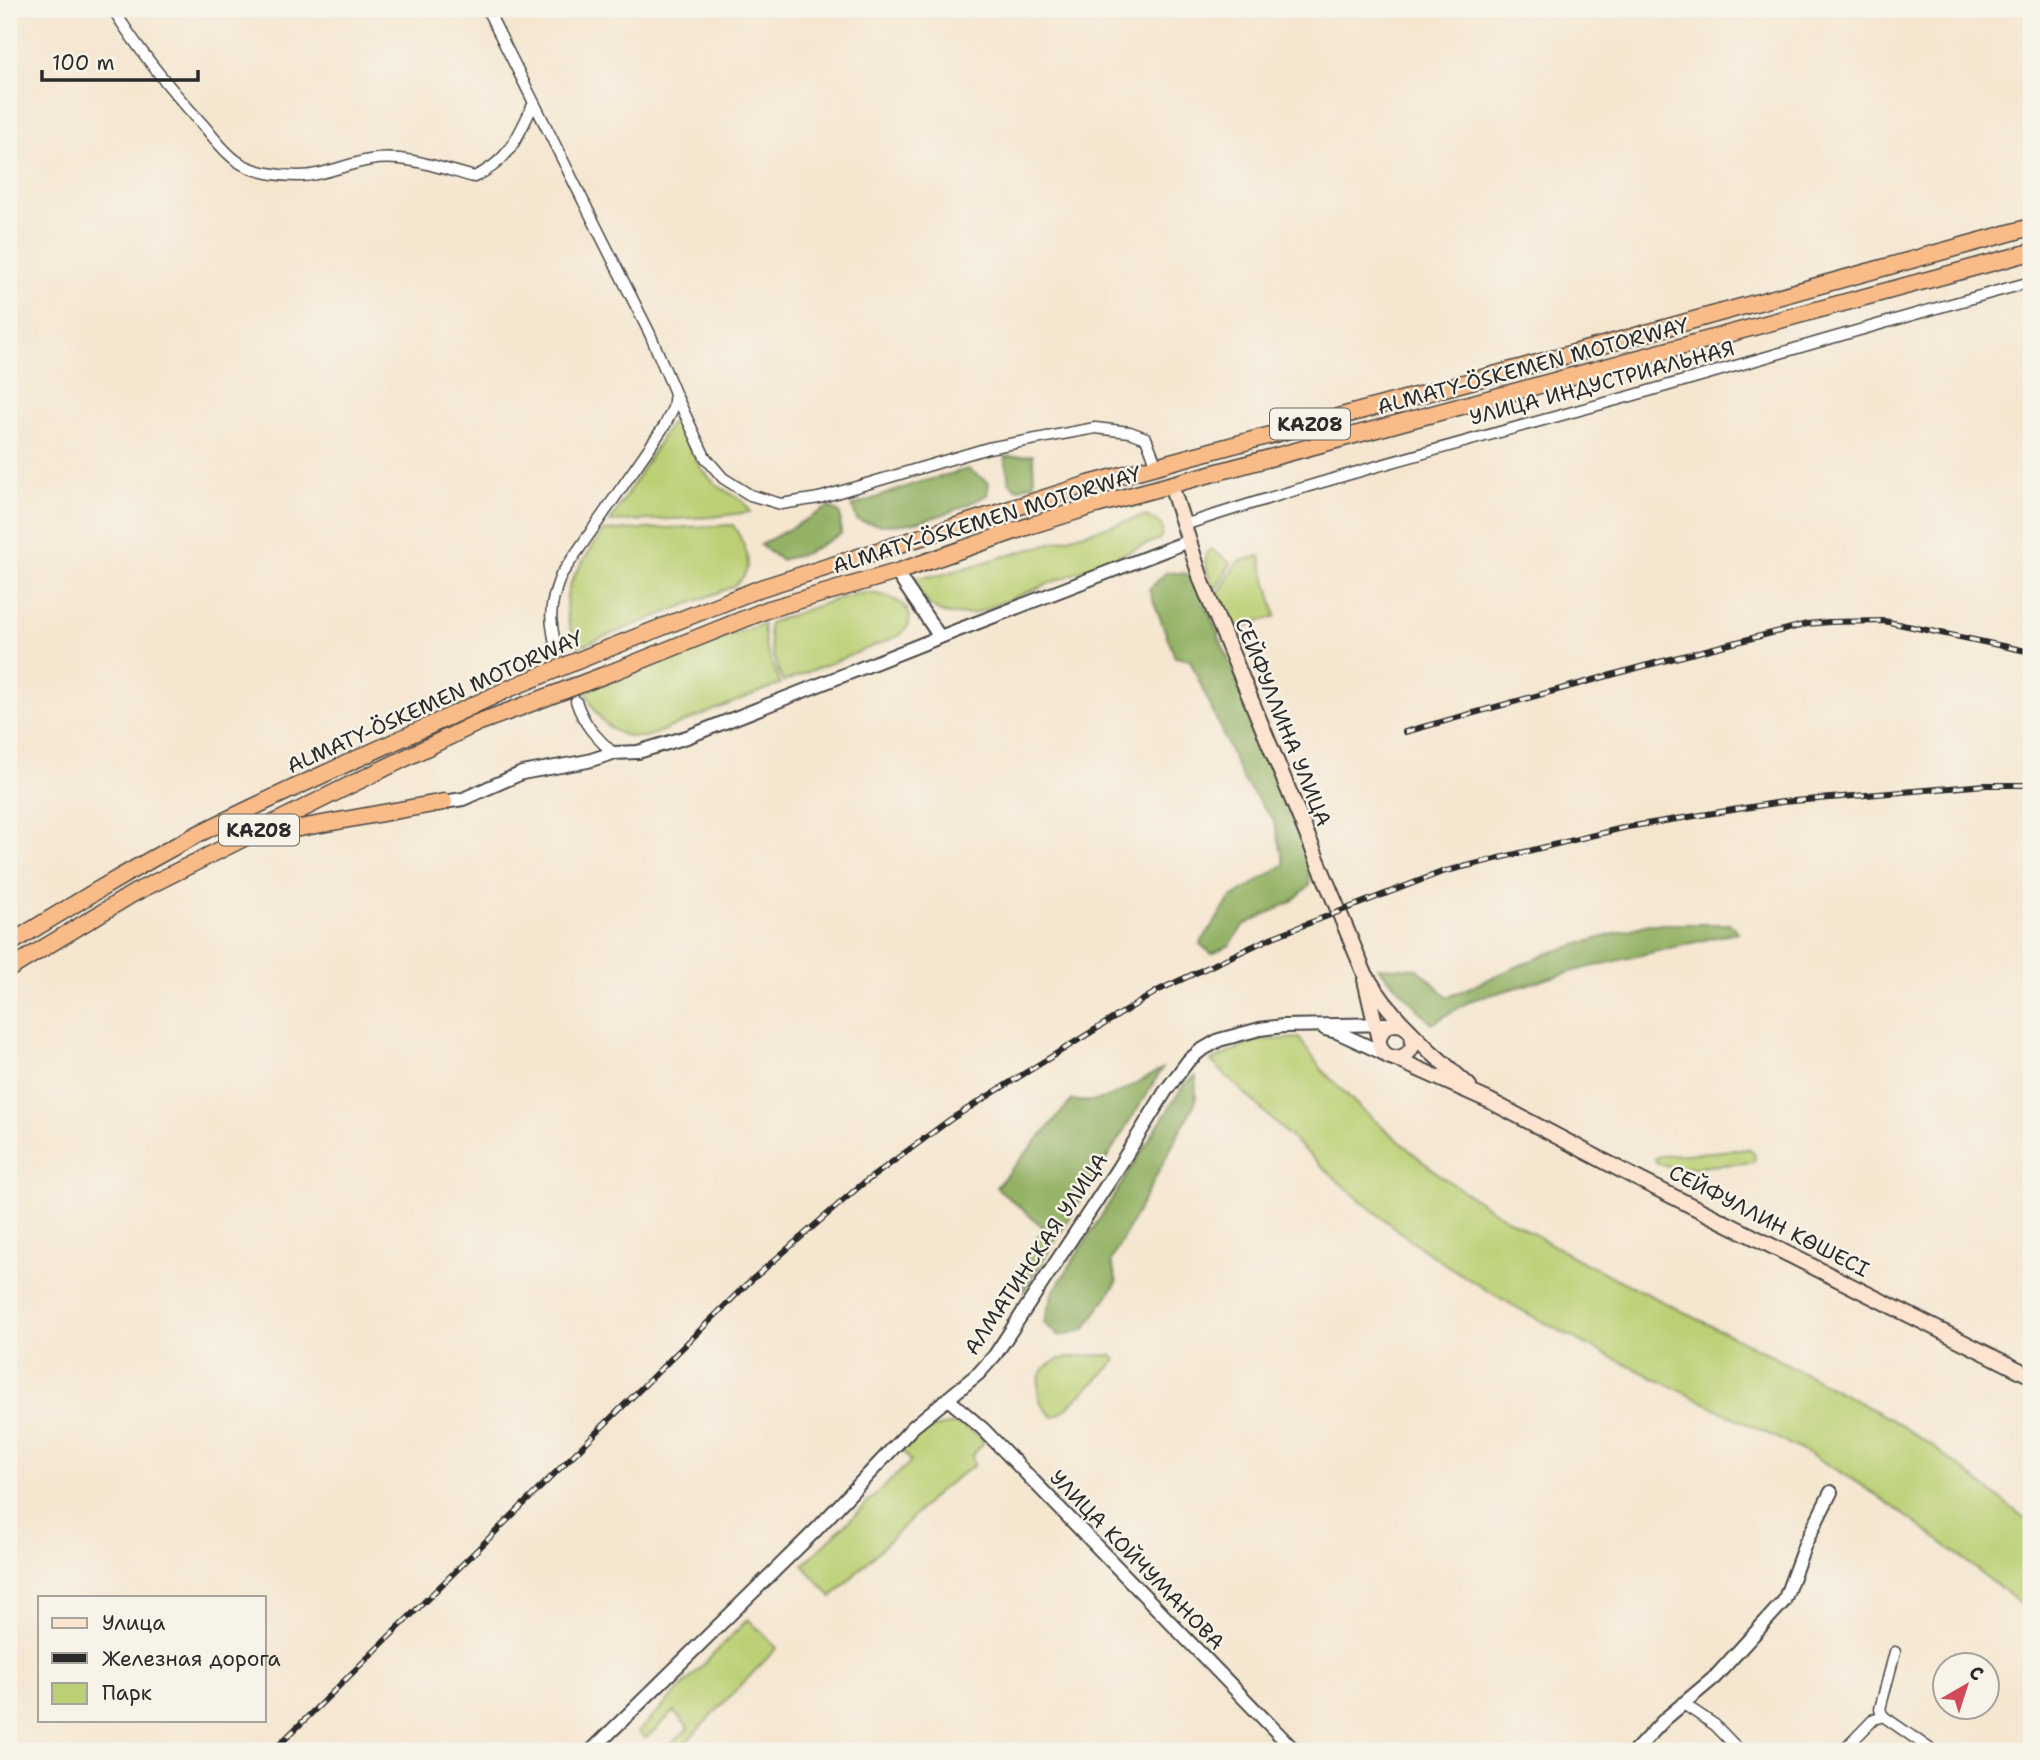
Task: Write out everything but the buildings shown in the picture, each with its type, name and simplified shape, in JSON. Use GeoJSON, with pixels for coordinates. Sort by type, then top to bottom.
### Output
{"type":"FeatureCollection","features":[{"type":"Feature","properties":{"kind":"highway","name":"ALMATY-ÖSKEMEN MOTORWAY"},"geometry":{"type":"LineString","coordinates":[[9,944],[124,874],[333,769],[508,689],[761,588],[1089,484],[2031,227]]}},
{"type":"Feature","properties":{"kind":"highway","name":"ALMATY-ÖSKEMEN MOTORWAY"},"geometry":{"type":"LineString","coordinates":[[9,969],[134,893],[477,723],[769,610],[896,572],[1031,525],[1171,485],[2031,252]]}},
{"type":"Feature","properties":{"kind":"highway"},"geometry":{"type":"LineString","coordinates":[[253,833],[283,831],[444,802]]}},
{"type":"Feature","properties":{"kind":"main road","name":"СЕЙФУЛЛИНА УЛИЦА"},"geometry":{"type":"LineString","coordinates":[[1171,485],[1202,582],[1364,972]]}},
{"type":"Feature","properties":{"kind":"main road"},"geometry":{"type":"LineString","coordinates":[[1364,972],[1380,1046],[1390,1056],[1490,1101]]}},
{"type":"Feature","properties":{"kind":"main road"},"geometry":{"type":"LineString","coordinates":[[1364,972],[1385,1004],[1409,1029],[1463,1082],[1490,1101]]}},
{"type":"Feature","properties":{"kind":"main road"},"geometry":{"type":"LineString","coordinates":[[1379,1040],[1384,1029],[1393,1024],[1409,1029],[1413,1038],[1410,1050],[1400,1057],[1390,1056]]}},
{"type":"Feature","properties":{"kind":"main road","name":"СЕЙФУЛЛИН КӨШЕСІ"},"geometry":{"type":"LineString","coordinates":[[1490,1101],[2031,1376]]}},
{"type":"Feature","properties":{"kind":"street"},"geometry":{"type":"LineString","coordinates":[[113,9],[133,41],[222,147],[238,162],[268,173],[300,176],[370,160],[392,158],[426,163],[474,177],[507,155],[534,103]]}},
{"type":"Feature","properties":{"kind":"street"},"geometry":{"type":"LineString","coordinates":[[487,9],[650,334],[705,457],[723,478],[750,495],[781,504],[819,498],[988,448],[1095,428],[1130,432],[1146,439],[1157,466]]}},
{"type":"Feature","properties":{"kind":"street","name":"УЛИЦА ИНДУСТРИАЛЬНАЯ"},"geometry":{"type":"LineString","coordinates":[[1184,525],[1416,454],[2031,282]]}},
{"type":"Feature","properties":{"kind":"street"},"geometry":{"type":"LineString","coordinates":[[558,657],[550,616],[552,597],[561,575],[665,425],[673,408],[675,393]]}},
{"type":"Feature","properties":{"kind":"street"},"geometry":{"type":"LineString","coordinates":[[444,802],[463,799],[522,773],[588,761],[613,753],[638,752],[687,737],[1189,541]]}},
{"type":"Feature","properties":{"kind":"street"},"geometry":{"type":"LineString","coordinates":[[896,572],[940,636]]}},
{"type":"Feature","properties":{"kind":"street"},"geometry":{"type":"LineString","coordinates":[[576,701],[592,733],[613,753]]}},
{"type":"Feature","properties":{"kind":"street","name":"АЛМАТИНСКАЯ УЛИЦА"},"geometry":{"type":"LineString","coordinates":[[591,1751],[816,1530],[913,1427],[979,1373],[995,1354],[1165,1092],[1188,1061],[1219,1040],[1238,1034],[1283,1026],[1393,1024]]}},
{"type":"Feature","properties":{"kind":"street"},"geometry":{"type":"LineString","coordinates":[[1314,1026],[1337,1032],[1390,1056]]}},
{"type":"Feature","properties":{"kind":"street","name":"УЛИЦА КОЙЧУМАНОВА"},"geometry":{"type":"LineString","coordinates":[[948,1399],[983,1429],[1292,1750]]}},
{"type":"Feature","properties":{"kind":"street"},"geometry":{"type":"LineString","coordinates":[[1634,1751],[1682,1703],[1716,1677],[1784,1601],[1805,1544],[1830,1492]]}},
{"type":"Feature","properties":{"kind":"street"},"geometry":{"type":"LineString","coordinates":[[1895,1652],[1880,1709],[1883,1716],[1933,1751]]}},
{"type":"Feature","properties":{"kind":"street"},"geometry":{"type":"LineString","coordinates":[[1682,1703],[1715,1725],[1740,1751]]}},
{"type":"Feature","properties":{"kind":"street"},"geometry":{"type":"LineString","coordinates":[[1843,1751],[1874,1719],[1883,1716]]}},
{"type":"Feature","properties":{"kind":"green space"},"geometry":{"type":"Polygon","coordinates":[[[675,416],[702,469],[716,484],[740,499],[750,512],[712,517],[610,522],[675,416]]]}},
{"type":"Feature","properties":{"kind":"green space"},"geometry":{"type":"Polygon","coordinates":[[[1033,455],[1034,483],[1017,489],[1009,482],[1005,457],[1033,455]]]}},
{"type":"Feature","properties":{"kind":"green space"},"geometry":{"type":"Polygon","coordinates":[[[968,469],[989,483],[987,495],[940,515],[907,524],[873,524],[857,520],[852,506],[917,483],[968,469]]]}},
{"type":"Feature","properties":{"kind":"green space"},"geometry":{"type":"Polygon","coordinates":[[[829,507],[840,513],[841,534],[806,553],[781,560],[760,545],[829,507]]]}},
{"type":"Feature","properties":{"kind":"green space"},"geometry":{"type":"Polygon","coordinates":[[[1144,516],[1160,523],[1163,530],[1160,539],[973,614],[949,614],[936,610],[922,596],[913,578],[941,575],[1144,516]]]}},
{"type":"Feature","properties":{"kind":"green space"},"geometry":{"type":"Polygon","coordinates":[[[733,525],[748,558],[745,573],[732,587],[578,647],[570,628],[567,598],[576,573],[603,531],[733,525]]]}},
{"type":"Feature","properties":{"kind":"green space"},"geometry":{"type":"Polygon","coordinates":[[[1211,549],[1231,563],[1214,592],[1205,564],[1207,552],[1211,549]]]}},
{"type":"Feature","properties":{"kind":"green space"},"geometry":{"type":"Polygon","coordinates":[[[1260,556],[1276,616],[1236,629],[1229,627],[1216,598],[1240,561],[1260,556]]]}},
{"type":"Feature","properties":{"kind":"green space"},"geometry":{"type":"Polygon","coordinates":[[[1167,572],[1188,574],[1200,591],[1308,852],[1310,885],[1291,902],[1244,925],[1230,945],[1212,954],[1200,944],[1230,899],[1285,864],[1274,821],[1243,780],[1190,660],[1175,657],[1149,589],[1167,572]]]}},
{"type":"Feature","properties":{"kind":"green space"},"geometry":{"type":"Polygon","coordinates":[[[865,593],[885,596],[908,611],[910,618],[907,627],[899,636],[783,682],[771,646],[769,623],[843,597],[865,593]]]}},
{"type":"Feature","properties":{"kind":"green space"},"geometry":{"type":"Polygon","coordinates":[[[763,624],[765,645],[780,684],[646,737],[628,736],[613,730],[601,719],[588,697],[586,690],[667,657],[763,624]]]}},
{"type":"Feature","properties":{"kind":"green space"},"geometry":{"type":"Polygon","coordinates":[[[1649,924],[1730,924],[1738,932],[1578,970],[1472,1000],[1432,1024],[1378,967],[1418,969],[1448,997],[1548,953],[1649,924]]]}},
{"type":"Feature","properties":{"kind":"green space"},"geometry":{"type":"Polygon","coordinates":[[[1299,1038],[1322,1070],[1361,1109],[1438,1174],[1494,1211],[1579,1260],[1774,1357],[1896,1422],[1935,1448],[2031,1523],[2031,1612],[1924,1530],[1841,1473],[1792,1445],[1553,1327],[1451,1268],[1356,1196],[1211,1061],[1254,1041],[1299,1038]]]}},
{"type":"Feature","properties":{"kind":"green space"},"geometry":{"type":"Polygon","coordinates":[[[1162,1069],[1024,1291],[1021,1269],[1043,1227],[996,1187],[1072,1100],[1084,1102],[1107,1097],[1162,1069]]]}},
{"type":"Feature","properties":{"kind":"green space"},"geometry":{"type":"Polygon","coordinates":[[[1196,1076],[1196,1101],[1111,1261],[1117,1282],[1084,1330],[1058,1336],[1044,1323],[1052,1294],[1185,1083],[1196,1076]]]}},
{"type":"Feature","properties":{"kind":"green space"},"geometry":{"type":"Polygon","coordinates":[[[1749,1149],[1755,1155],[1754,1162],[1674,1169],[1656,1162],[1655,1158],[1660,1156],[1749,1149]]]}},
{"type":"Feature","properties":{"kind":"green space"},"geometry":{"type":"Polygon","coordinates":[[[1112,1355],[1116,1361],[1066,1409],[1054,1417],[1045,1408],[1038,1390],[1045,1368],[1064,1358],[1112,1355]]]}},
{"type":"Feature","properties":{"kind":"green space"},"geometry":{"type":"Polygon","coordinates":[[[960,1424],[985,1441],[972,1456],[974,1465],[940,1490],[832,1597],[803,1565],[911,1461],[902,1451],[915,1438],[934,1428],[960,1424]]]}},
{"type":"Feature","properties":{"kind":"green space"},"geometry":{"type":"Polygon","coordinates":[[[748,1619],[777,1648],[677,1751],[663,1751],[689,1728],[674,1712],[646,1738],[638,1732],[748,1619]]]}},
{"type":"Feature","properties":{"kind":"tunnel"},"geometry":{"type":"LineString","coordinates":[[561,664],[576,701]]}},
{"type":"Feature","properties":{"kind":"railway"},"geometry":{"type":"LineString","coordinates":[[1405,732],[1807,624],[1884,621],[2031,652]]}},
{"type":"Feature","properties":{"kind":"railway"},"geometry":{"type":"LineString","coordinates":[[273,1751],[747,1284],[861,1185],[951,1119],[1159,990],[1273,937],[1442,872],[1627,827],[1782,802],[1986,785],[2031,785]]}}]}
